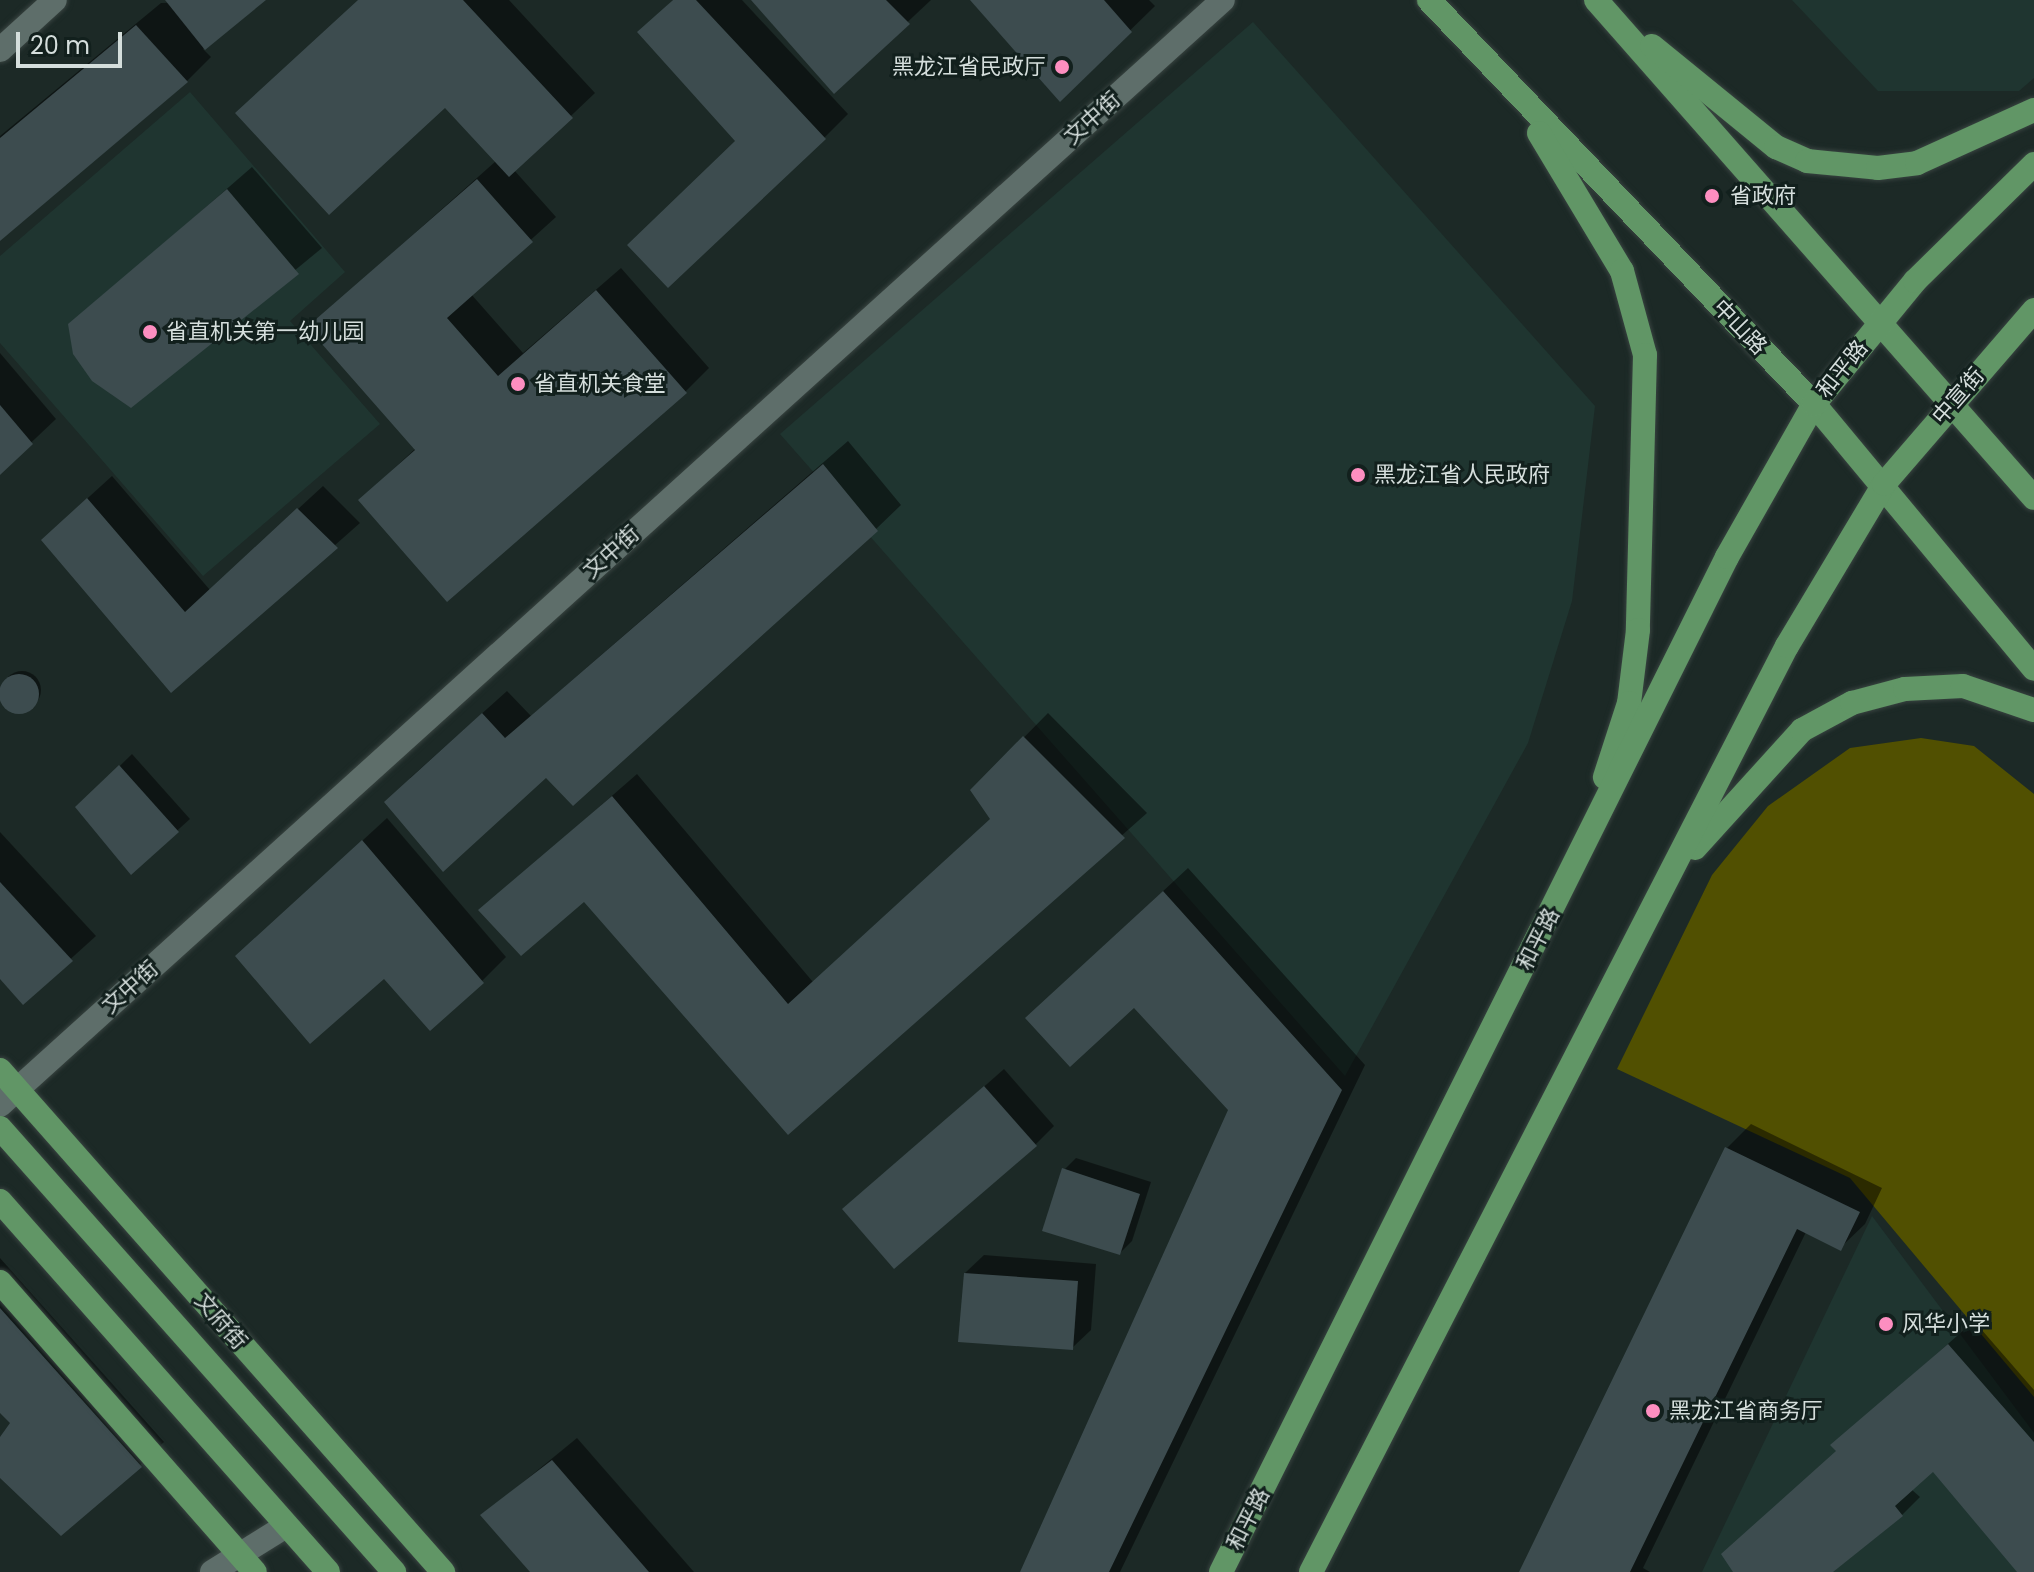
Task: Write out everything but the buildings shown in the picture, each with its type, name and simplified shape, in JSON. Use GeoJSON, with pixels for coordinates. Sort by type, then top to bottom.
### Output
{"type":"FeatureCollection","features":[{"type":"Feature","properties":{"kind":"main road","name":"中山路"},"geometry":{"type":"LineString","coordinates":[[1429,0],[1814,404],[1884,484],[2034,669]]}},
{"type":"Feature","properties":{"kind":"main road"},"geometry":{"type":"LineString","coordinates":[[1598,2],[1776,147],[1807,161],[1878,168],[1917,163],[2034,110]]}},
{"type":"Feature","properties":{"kind":"main road"},"geometry":{"type":"LineString","coordinates":[[1598,2],[1949,406],[2034,498]]}},
{"type":"Feature","properties":{"kind":"main road"},"geometry":{"type":"LineString","coordinates":[[1509,87],[1622,271],[1645,355],[1634,668],[1584,847]]}},
{"type":"Feature","properties":{"kind":"main road"},"geometry":{"type":"LineString","coordinates":[[1879,322],[2034,164]]}},
{"type":"Feature","properties":{"kind":"main road","name":"中宣街"},"geometry":{"type":"LineString","coordinates":[[1884,484],[2034,310]]}},
{"type":"Feature","properties":{"kind":"main road","name":"和平路"},"geometry":{"type":"LineString","coordinates":[[1221,1572],[1727,557],[1814,404],[1879,322]]}},
{"type":"Feature","properties":{"kind":"main road"},"geometry":{"type":"LineString","coordinates":[[1311,1572],[1787,646],[1884,484]]}},
{"type":"Feature","properties":{"kind":"main road"},"geometry":{"type":"LineString","coordinates":[[1668,881],[1769,761],[1802,730],[1852,703],[1905,689],[1963,686],[2034,710]]}},
{"type":"Feature","properties":{"kind":"main road","name":"文府街"},"geometry":{"type":"LineString","coordinates":[[0,1070],[8,1097],[443,1572]]}},
{"type":"Feature","properties":{"kind":"main road","name":"文府街"},"geometry":{"type":"LineString","coordinates":[[0,1128],[394,1572]]}},
{"type":"Feature","properties":{"kind":"main road"},"geometry":{"type":"LineString","coordinates":[[0,1201],[328,1572]]}},
{"type":"Feature","properties":{"kind":"main road"},"geometry":{"type":"LineString","coordinates":[[0,1282],[248,1564]]}},
{"type":"Feature","properties":{"kind":"street"},"geometry":{"type":"LineString","coordinates":[[0,50],[55,0]]}},
{"type":"Feature","properties":{"kind":"street","name":"文中街"},"geometry":{"type":"LineString","coordinates":[[8,1097],[1223,0]]}},
{"type":"Feature","properties":{"kind":"street"},"geometry":{"type":"LineString","coordinates":[[212,1572],[248,1564],[286,1526]]}},
{"type":"Feature","properties":{"kind":"shaded area"},"geometry":{"type":"Polygon","coordinates":[[[1792,0],[2034,0],[2034,78],[2019,91],[1878,91],[1792,0]]]}},
{"type":"Feature","properties":{"kind":"shaded area"},"geometry":{"type":"Polygon","coordinates":[[[1253,22],[1595,406],[1572,601],[1528,743],[1345,1076],[780,434],[1253,22]]]}},
{"type":"Feature","properties":{"kind":"shaded area","name":"省直机关第一幼儿园"},"geometry":{"type":"Polygon","coordinates":[[[190,92],[345,272],[290,321],[380,424],[203,576],[0,343],[0,256],[190,92]]]}},
{"type":"Feature","properties":{"kind":"shaded area"},"geometry":{"type":"Polygon","coordinates":[[[1921,738],[1974,746],[2034,794],[2034,1397],[1850,1178],[1617,1069],[1712,875],[1768,806],[1850,748],[1921,738]]]}},
{"type":"Feature","properties":{"kind":"shaded area","name":"风华小学"},"geometry":{"type":"Polygon","coordinates":[[[1872,1216],[2034,1433],[2034,1572],[1702,1572],[1872,1216]]]}},
{"type":"Feature","properties":{"kind":"place","name":"黑龙江省民政厅"},"geometry":{"type":"Point","coordinates":[1062,67]}},
{"type":"Feature","properties":{"kind":"place","name":"省政府"},"geometry":{"type":"Point","coordinates":[1712,196]}},
{"type":"Feature","properties":{"kind":"place","name":"省直机关第一幼儿园"},"geometry":{"type":"Point","coordinates":[150,332]}},
{"type":"Feature","properties":{"kind":"place","name":"省直机关食堂"},"geometry":{"type":"Point","coordinates":[518,384]}},
{"type":"Feature","properties":{"kind":"place","name":"黑龙江省人民政府"},"geometry":{"type":"Point","coordinates":[1358,475]}},
{"type":"Feature","properties":{"kind":"place","name":"风华小学"},"geometry":{"type":"Point","coordinates":[1886,1324]}},
{"type":"Feature","properties":{"kind":"place","name":"黑龙江省商务厅"},"geometry":{"type":"Point","coordinates":[1653,1411]}}]}
